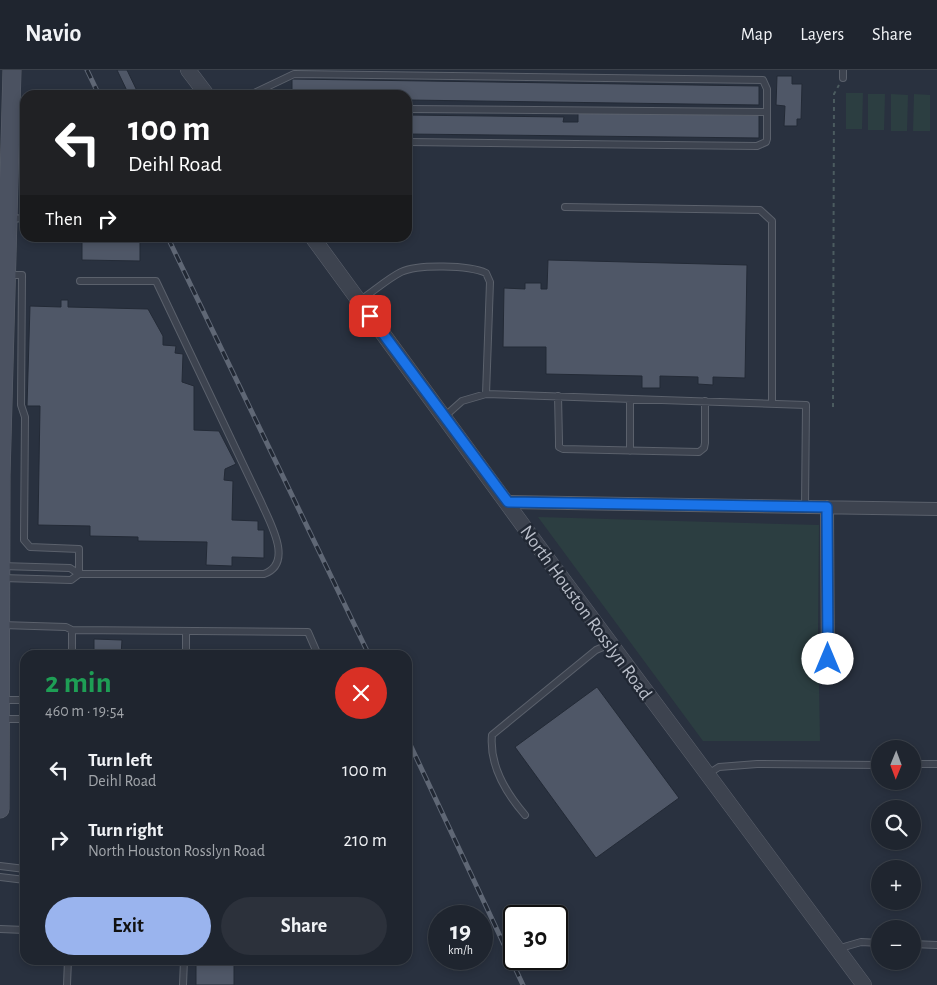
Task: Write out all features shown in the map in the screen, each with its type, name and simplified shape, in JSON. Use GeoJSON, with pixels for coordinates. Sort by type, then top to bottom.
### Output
{"type":"FeatureCollection","features":[{"type":"Feature","properties":{"kind":"main road"},"geometry":{"type":"LineString","coordinates":[[0,810],[3,275],[7,219],[17,142],[8,106],[12,70]]}},
{"type":"Feature","properties":{"kind":"street"},"geometry":{"type":"LineString","coordinates":[[188,70],[203,90]]}},
{"type":"Feature","properties":{"kind":"street","name":"North Houston Rosslyn Road"},"geometry":{"type":"LineString","coordinates":[[315,242],[508,502],[610,644],[864,985]]}},
{"type":"Feature","properties":{"kind":"street"},"geometry":{"type":"LineString","coordinates":[[508,502],[937,509]]}},
{"type":"Feature","properties":{"kind":"street"},"geometry":{"type":"LineString","coordinates":[[827,507],[828,678]]}},
{"type":"Feature","properties":{"kind":"lane"},"geometry":{"type":"LineString","coordinates":[[842,78],[843,70]]}},
{"type":"Feature","properties":{"kind":"lane"},"geometry":{"type":"LineString","coordinates":[[269,90],[294,74],[763,80],[767,89],[767,139],[766,142],[757,146],[412,142]]}},
{"type":"Feature","properties":{"kind":"lane"},"geometry":{"type":"LineString","coordinates":[[412,109],[767,112]]}},
{"type":"Feature","properties":{"kind":"lane"},"geometry":{"type":"LineString","coordinates":[[565,206],[760,210],[768,215],[772,221],[772,404]]}},
{"type":"Feature","properties":{"kind":"lane"},"geometry":{"type":"LineString","coordinates":[[7,219],[20,218]]}},
{"type":"Feature","properties":{"kind":"lane"},"geometry":{"type":"LineString","coordinates":[[359,301],[398,274],[410,269],[471,269],[486,273],[490,282],[486,394]]}},
{"type":"Feature","properties":{"kind":"lane"},"geometry":{"type":"LineString","coordinates":[[3,275],[22,275],[21,405],[25,417],[24,540],[30,548],[79,549],[79,574]]}},
{"type":"Feature","properties":{"kind":"lane"},"geometry":{"type":"LineString","coordinates":[[1,570],[70,580],[79,574],[264,574],[271,571],[278,564],[279,554],[275,536],[261,502],[156,280],[80,281]]}},
{"type":"Feature","properties":{"kind":"lane"},"geometry":{"type":"LineString","coordinates":[[444,417],[462,401],[486,394],[806,404],[805,507]]}},
{"type":"Feature","properties":{"kind":"lane"},"geometry":{"type":"LineString","coordinates":[[558,396],[559,447],[562,449],[699,452],[704,448],[705,443],[705,401]]}},
{"type":"Feature","properties":{"kind":"lane"},"geometry":{"type":"LineString","coordinates":[[630,399],[630,451]]}},
{"type":"Feature","properties":{"kind":"lane"},"geometry":{"type":"LineString","coordinates":[[1,570],[70,568],[79,574]]}},
{"type":"Feature","properties":{"kind":"lane"},"geometry":{"type":"LineString","coordinates":[[1,625],[66,627],[72,630],[308,632],[316,650]]}},
{"type":"Feature","properties":{"kind":"lane"},"geometry":{"type":"LineString","coordinates":[[72,630],[72,650]]}},
{"type":"Feature","properties":{"kind":"lane"},"geometry":{"type":"LineString","coordinates":[[186,632],[186,650]]}},
{"type":"Feature","properties":{"kind":"lane"},"geometry":{"type":"LineString","coordinates":[[526,815],[507,794],[490,751],[492,735],[596,650],[610,644]]}},
{"type":"Feature","properties":{"kind":"lane"},"geometry":{"type":"LineString","coordinates":[[0,700],[20,700]]}},
{"type":"Feature","properties":{"kind":"lane"},"geometry":{"type":"LineString","coordinates":[[1,719],[20,719]]}},
{"type":"Feature","properties":{"kind":"lane"},"geometry":{"type":"LineString","coordinates":[[708,774],[719,767],[757,764],[871,765]]}},
{"type":"Feature","properties":{"kind":"lane"},"geometry":{"type":"LineString","coordinates":[[921,764],[937,764]]}},
{"type":"Feature","properties":{"kind":"lane"},"geometry":{"type":"LineString","coordinates":[[0,866],[20,868]]}},
{"type":"Feature","properties":{"kind":"lane"},"geometry":{"type":"LineString","coordinates":[[0,877],[20,879]]}},
{"type":"Feature","properties":{"kind":"lane"},"geometry":{"type":"LineString","coordinates":[[0,929],[20,930]]}},
{"type":"Feature","properties":{"kind":"lane"},"geometry":{"type":"LineString","coordinates":[[837,949],[862,942],[871,942]]}},
{"type":"Feature","properties":{"kind":"lane"},"geometry":{"type":"LineString","coordinates":[[921,944],[937,945]]}},
{"type":"Feature","properties":{"kind":"lane"},"geometry":{"type":"LineString","coordinates":[[67,985],[68,965]]}},
{"type":"Feature","properties":{"kind":"lane"},"geometry":{"type":"LineString","coordinates":[[183,985],[184,965]]}},
{"type":"Feature","properties":{"kind":"path"},"geometry":{"type":"LineString","coordinates":[[833,407],[834,94],[842,78]]}},
{"type":"Feature","properties":{"kind":"shaded area"},"geometry":{"type":"Polygon","coordinates":[[[846,93],[863,93],[862,129],[846,129],[846,93]]]}},
{"type":"Feature","properties":{"kind":"shaded area"},"geometry":{"type":"Polygon","coordinates":[[[868,94],[885,94],[884,130],[868,130],[868,94]]]}},
{"type":"Feature","properties":{"kind":"shaded area"},"geometry":{"type":"Polygon","coordinates":[[[891,94],[908,95],[907,131],[891,131],[891,94]]]}},
{"type":"Feature","properties":{"kind":"shaded area"},"geometry":{"type":"Polygon","coordinates":[[[914,94],[930,95],[930,131],[913,131],[914,94]]]}},
{"type":"Feature","properties":{"kind":"shaded area"},"geometry":{"type":"Polygon","coordinates":[[[538,517],[819,525],[820,741],[703,741],[538,517]]]}},
{"type":"Feature","properties":{"kind":"building"},"geometry":{"type":"Polygon","coordinates":[[[117,70],[127,70],[137,90],[127,90],[117,70]]]}},
{"type":"Feature","properties":{"kind":"building"},"geometry":{"type":"Polygon","coordinates":[[[777,76],[792,76],[792,84],[802,84],[801,119],[797,119],[797,126],[784,126],[785,106],[776,105],[777,76]]]}},
{"type":"Feature","properties":{"kind":"building"},"geometry":{"type":"Polygon","coordinates":[[[292,79],[759,86],[759,105],[412,100],[412,90],[292,90],[292,79]]]}},
{"type":"Feature","properties":{"kind":"building"},"geometry":{"type":"Polygon","coordinates":[[[578,113],[759,115],[759,138],[412,134],[412,115],[564,117],[563,122],[578,122],[578,113]]]}},
{"type":"Feature","properties":{"kind":"building"},"geometry":{"type":"Polygon","coordinates":[[[82,242],[140,242],[140,261],[82,260],[82,242]]]}},
{"type":"Feature","properties":{"kind":"building"},"geometry":{"type":"Polygon","coordinates":[[[548,260],[747,265],[745,378],[713,377],[713,385],[698,384],[698,377],[660,376],[660,388],[642,388],[642,376],[546,374],[546,347],[503,347],[504,288],[525,289],[525,283],[541,283],[541,289],[547,289],[548,260]]]}},
{"type":"Feature","properties":{"kind":"building"},"geometry":{"type":"Polygon","coordinates":[[[61,300],[68,300],[68,307],[148,309],[163,336],[163,345],[176,346],[175,353],[183,354],[182,382],[194,386],[194,430],[219,431],[236,464],[225,469],[224,480],[233,481],[232,520],[258,521],[258,530],[264,530],[264,558],[232,557],[232,566],[206,565],[207,542],[138,541],[138,537],[90,536],[90,526],[38,525],[40,406],[27,406],[30,306],[61,307],[61,300]]]}},
{"type":"Feature","properties":{"kind":"building"},"geometry":{"type":"Polygon","coordinates":[[[94,639],[122,640],[121,650],[94,650],[94,639]]]}},
{"type":"Feature","properties":{"kind":"building"},"geometry":{"type":"Polygon","coordinates":[[[597,687],[679,798],[596,858],[515,747],[597,687]]]}},
{"type":"Feature","properties":{"kind":"building"},"geometry":{"type":"Polygon","coordinates":[[[196,965],[234,965],[234,985],[196,985],[196,965]]]}},
{"type":"Feature","properties":{"kind":"railway"},"geometry":{"type":"LineString","coordinates":[[87,70],[97,90]]}},
{"type":"Feature","properties":{"kind":"railway"},"geometry":{"type":"LineString","coordinates":[[170,242],[367,650]]}},
{"type":"Feature","properties":{"kind":"railway"},"geometry":{"type":"LineString","coordinates":[[412,749],[523,985]]}},
{"type":"Feature","properties":{"kind":"route"},"geometry":{"type":"LineString","coordinates":[[370,316],[508,502],[827,507],[828,659]]}}]}
